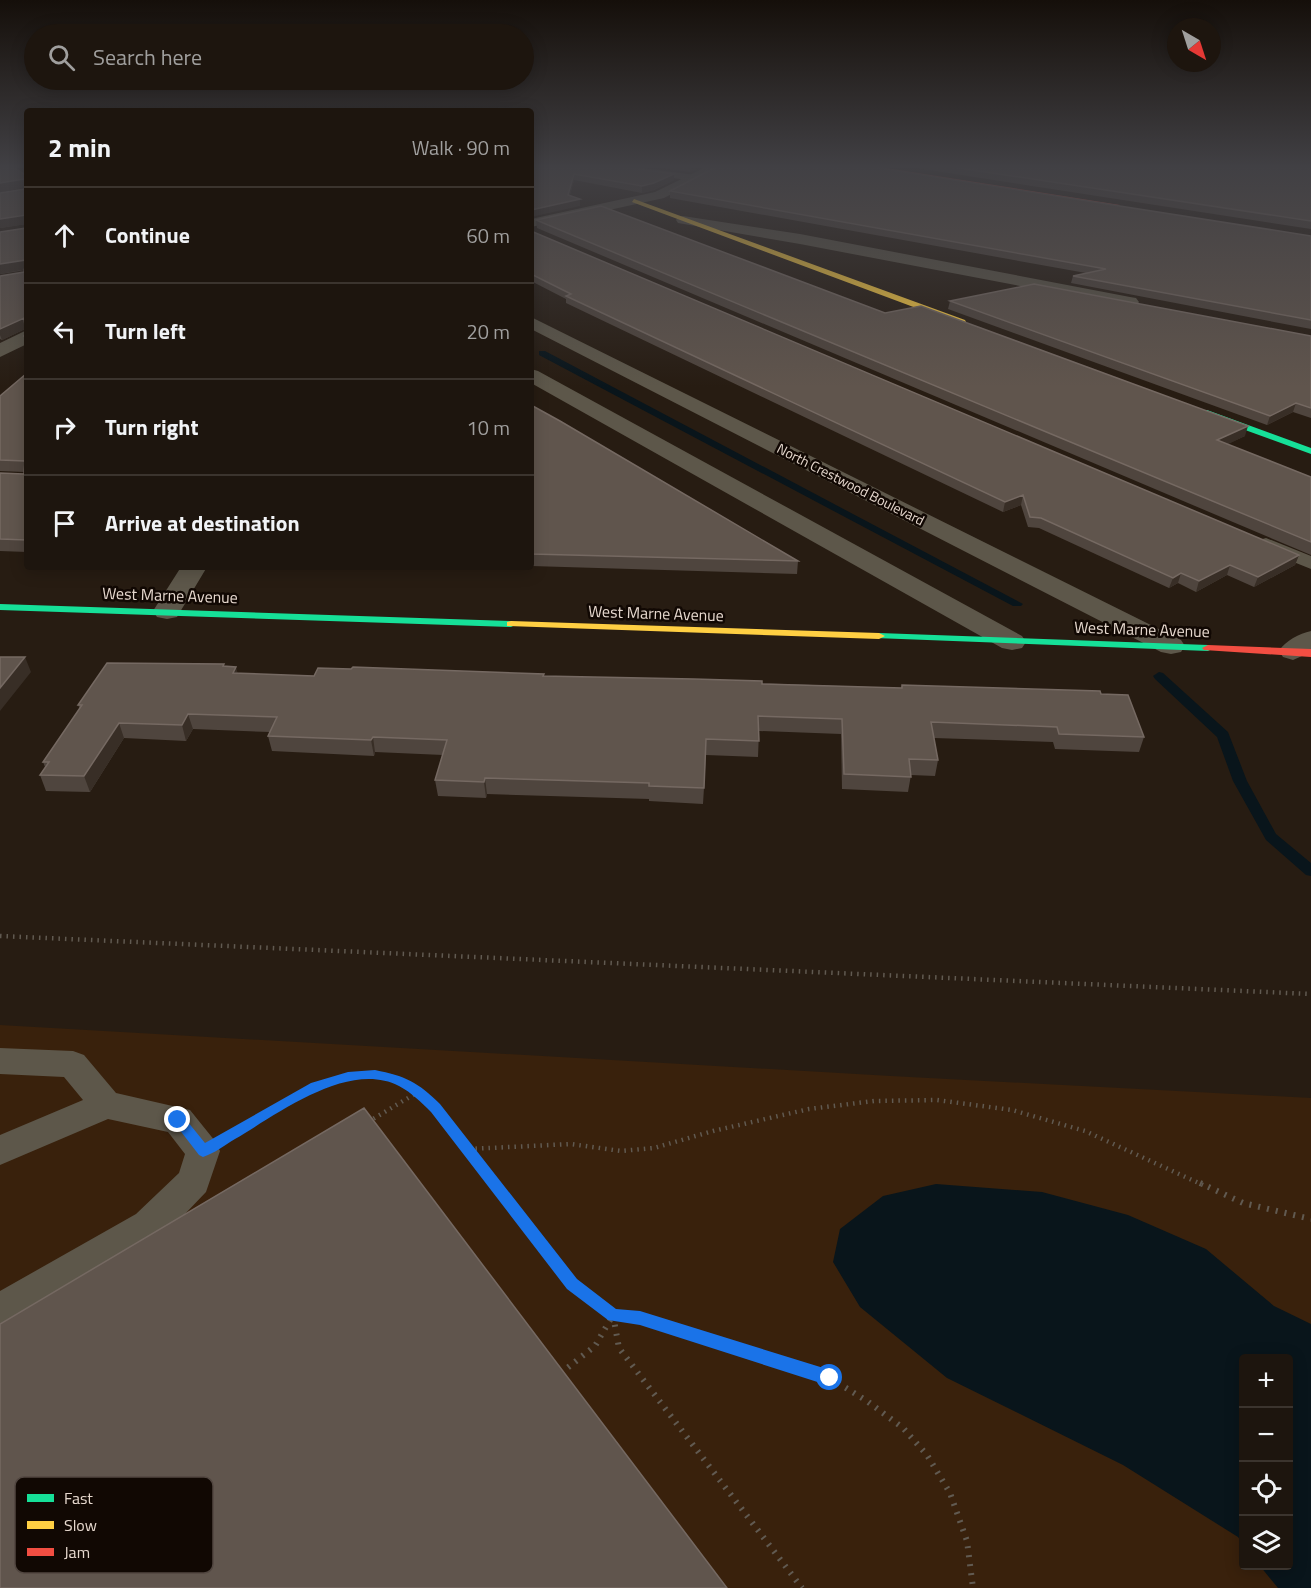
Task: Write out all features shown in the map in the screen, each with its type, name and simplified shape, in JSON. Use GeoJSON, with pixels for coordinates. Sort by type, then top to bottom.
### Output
{"type":"FeatureCollection","features":[{"type":"Feature","properties":{"kind":"street"},"geometry":{"type":"LineString","coordinates":[[735,239],[978,328]]}},
{"type":"Feature","properties":{"kind":"street"},"geometry":{"type":"LineString","coordinates":[[801,239],[1150,306]]}},
{"type":"Feature","properties":{"kind":"street","name":"North Crestwood Boulevard"},"geometry":{"type":"LineString","coordinates":[[537,330],[1171,646]]}},
{"type":"Feature","properties":{"kind":"street"},"geometry":{"type":"LineString","coordinates":[[0,351],[24,338]]}},
{"type":"Feature","properties":{"kind":"street"},"geometry":{"type":"LineString","coordinates":[[534,377],[1012,642]]}},
{"type":"Feature","properties":{"kind":"street"},"geometry":{"type":"LineString","coordinates":[[1189,406],[1311,451]]}},
{"type":"Feature","properties":{"kind":"street"},"geometry":{"type":"LineString","coordinates":[[168,611],[192,570]]}},
{"type":"Feature","properties":{"kind":"street","name":"West Marne Avenue"},"geometry":{"type":"LineString","coordinates":[[0,607],[168,611],[1012,642],[1305,648]]}},
{"type":"Feature","properties":{"kind":"lane"},"geometry":{"type":"LineString","coordinates":[[1256,540],[1311,563]]}},
{"type":"Feature","properties":{"kind":"lane"},"geometry":{"type":"LineString","coordinates":[[0,1061],[73,1065],[106,1105]]}},
{"type":"Feature","properties":{"kind":"lane"},"geometry":{"type":"LineString","coordinates":[[0,1150],[106,1105],[178,1120],[203,1151],[194,1180],[149,1226],[0,1312]]}},
{"type":"Feature","properties":{"kind":"path"},"geometry":{"type":"LineString","coordinates":[[0,936],[1311,994]]}},
{"type":"Feature","properties":{"kind":"path"},"geometry":{"type":"LineString","coordinates":[[203,1151],[315,1087],[348,1077],[375,1075],[400,1080],[419,1091],[469,1149],[572,1284],[613,1315],[640,1318],[830,1378],[867,1401],[903,1428],[919,1446],[950,1493],[967,1541],[973,1588]]}},
{"type":"Feature","properties":{"kind":"path"},"geometry":{"type":"LineString","coordinates":[[469,1149],[572,1144],[621,1151],[654,1148],[713,1131],[809,1109],[874,1101],[937,1100],[1012,1110],[1085,1131],[1242,1203],[1311,1219]]}},
{"type":"Feature","properties":{"kind":"path"},"geometry":{"type":"LineString","coordinates":[[551,1382],[595,1346],[613,1315]]}},
{"type":"Feature","properties":{"kind":"path"},"geometry":{"type":"LineString","coordinates":[[613,1315],[619,1348],[802,1588]]}},
{"type":"Feature","properties":{"kind":"shaded area"},"geometry":{"type":"Polygon","coordinates":[[[0,1025],[1311,1098],[1311,1588],[0,1588],[0,1025]]]}},
{"type":"Feature","properties":{"kind":"shaded area"},"geometry":{"type":"Polygon","coordinates":[[[936,1184],[1042,1192],[1128,1215],[1206,1249],[1274,1306],[1311,1324],[1311,1588],[1278,1588],[1263,1570],[1293,1570],[1293,1354],[1239,1354],[1239,1538],[1123,1465],[947,1378],[860,1307],[833,1262],[840,1229],[883,1196],[936,1184]]]}},
{"type":"Feature","properties":{"kind":"building"},"geometry":{"type":"Polygon","coordinates":[[[0,239],[24,239],[24,260],[0,264],[0,239]]]}},
{"type":"Feature","properties":{"kind":"building"},"geometry":{"type":"Polygon","coordinates":[[[534,239],[550,239],[1299,555],[1258,577],[1230,565],[1199,581],[1181,573],[1173,578],[1041,518],[1030,517],[1023,495],[1005,502],[566,296],[571,294],[534,276],[534,239]]]}},
{"type":"Feature","properties":{"kind":"building"},"geometry":{"type":"Polygon","coordinates":[[[582,239],[689,239],[885,313],[921,306],[1248,426],[1217,440],[1311,477],[1311,542],[582,239]]]}},
{"type":"Feature","properties":{"kind":"building"},"geometry":{"type":"Polygon","coordinates":[[[939,239],[1311,239],[1311,320],[1073,276],[1106,269],[939,239]]]}},
{"type":"Feature","properties":{"kind":"building"},"geometry":{"type":"Polygon","coordinates":[[[24,272],[24,318],[0,329],[0,276],[24,272]]]}},
{"type":"Feature","properties":{"kind":"building"},"geometry":{"type":"Polygon","coordinates":[[[1034,284],[1311,336],[1311,408],[1296,403],[1270,416],[950,301],[1034,284]]]}},
{"type":"Feature","properties":{"kind":"building"},"geometry":{"type":"Polygon","coordinates":[[[24,376],[24,461],[0,460],[0,396],[24,376]]]}},
{"type":"Feature","properties":{"kind":"building"},"geometry":{"type":"Polygon","coordinates":[[[534,407],[560,421],[798,561],[534,554],[534,407]]]}},
{"type":"Feature","properties":{"kind":"building"},"geometry":{"type":"Polygon","coordinates":[[[0,473],[24,474],[24,540],[0,539],[0,473]]]}},
{"type":"Feature","properties":{"kind":"building"},"geometry":{"type":"Polygon","coordinates":[[[0,657],[25,657],[0,688],[0,657]]]}},
{"type":"Feature","properties":{"kind":"building"},"geometry":{"type":"Polygon","coordinates":[[[107,663],[224,664],[223,666],[236,667],[233,673],[314,676],[318,668],[351,669],[353,667],[544,674],[543,676],[762,681],[762,684],[902,688],[902,685],[1100,691],[1101,694],[1128,695],[1144,737],[1059,734],[1057,727],[931,722],[938,760],[909,759],[911,777],[844,774],[842,719],[758,716],[759,741],[706,739],[704,788],[649,786],[649,783],[485,778],[484,782],[435,780],[447,740],[268,736],[277,717],[188,714],[182,725],[119,723],[84,776],[40,775],[49,762],[43,762],[82,705],[78,705],[107,663]]]}},
{"type":"Feature","properties":{"kind":"building"},"geometry":{"type":"Polygon","coordinates":[[[364,1108],[727,1588],[0,1588],[0,1324],[364,1108]]]}},
{"type":"Feature","properties":{"kind":"waterway"},"geometry":{"type":"LineString","coordinates":[[542,353],[1017,604]]}},
{"type":"Feature","properties":{"kind":"waterway"},"geometry":{"type":"LineString","coordinates":[[1159,676],[1223,735],[1240,781],[1271,837],[1311,871]]}},
{"type":"Feature","properties":{"kind":"traffic: fast"},"geometry":{"type":"LineString","coordinates":[[1204,412],[1311,451]]}},
{"type":"Feature","properties":{"kind":"traffic: fast"},"geometry":{"type":"LineString","coordinates":[[0,607],[511,624]]}},
{"type":"Feature","properties":{"kind":"traffic: fast"},"geometry":{"type":"LineString","coordinates":[[879,636],[1208,648]]}},
{"type":"Feature","properties":{"kind":"traffic: slow"},"geometry":{"type":"LineString","coordinates":[[737,239],[962,322]]}},
{"type":"Feature","properties":{"kind":"traffic: slow"},"geometry":{"type":"LineString","coordinates":[[511,624],[879,636]]}},
{"type":"Feature","properties":{"kind":"traffic: jam"},"geometry":{"type":"LineString","coordinates":[[1208,648],[1311,653]]}},
{"type":"Feature","properties":{"kind":"route"},"geometry":{"type":"LineString","coordinates":[[178,1120],[203,1151],[315,1087],[348,1077],[375,1075],[400,1080],[419,1091],[435,1108],[572,1284],[613,1315],[640,1318],[830,1378]]}}]}
